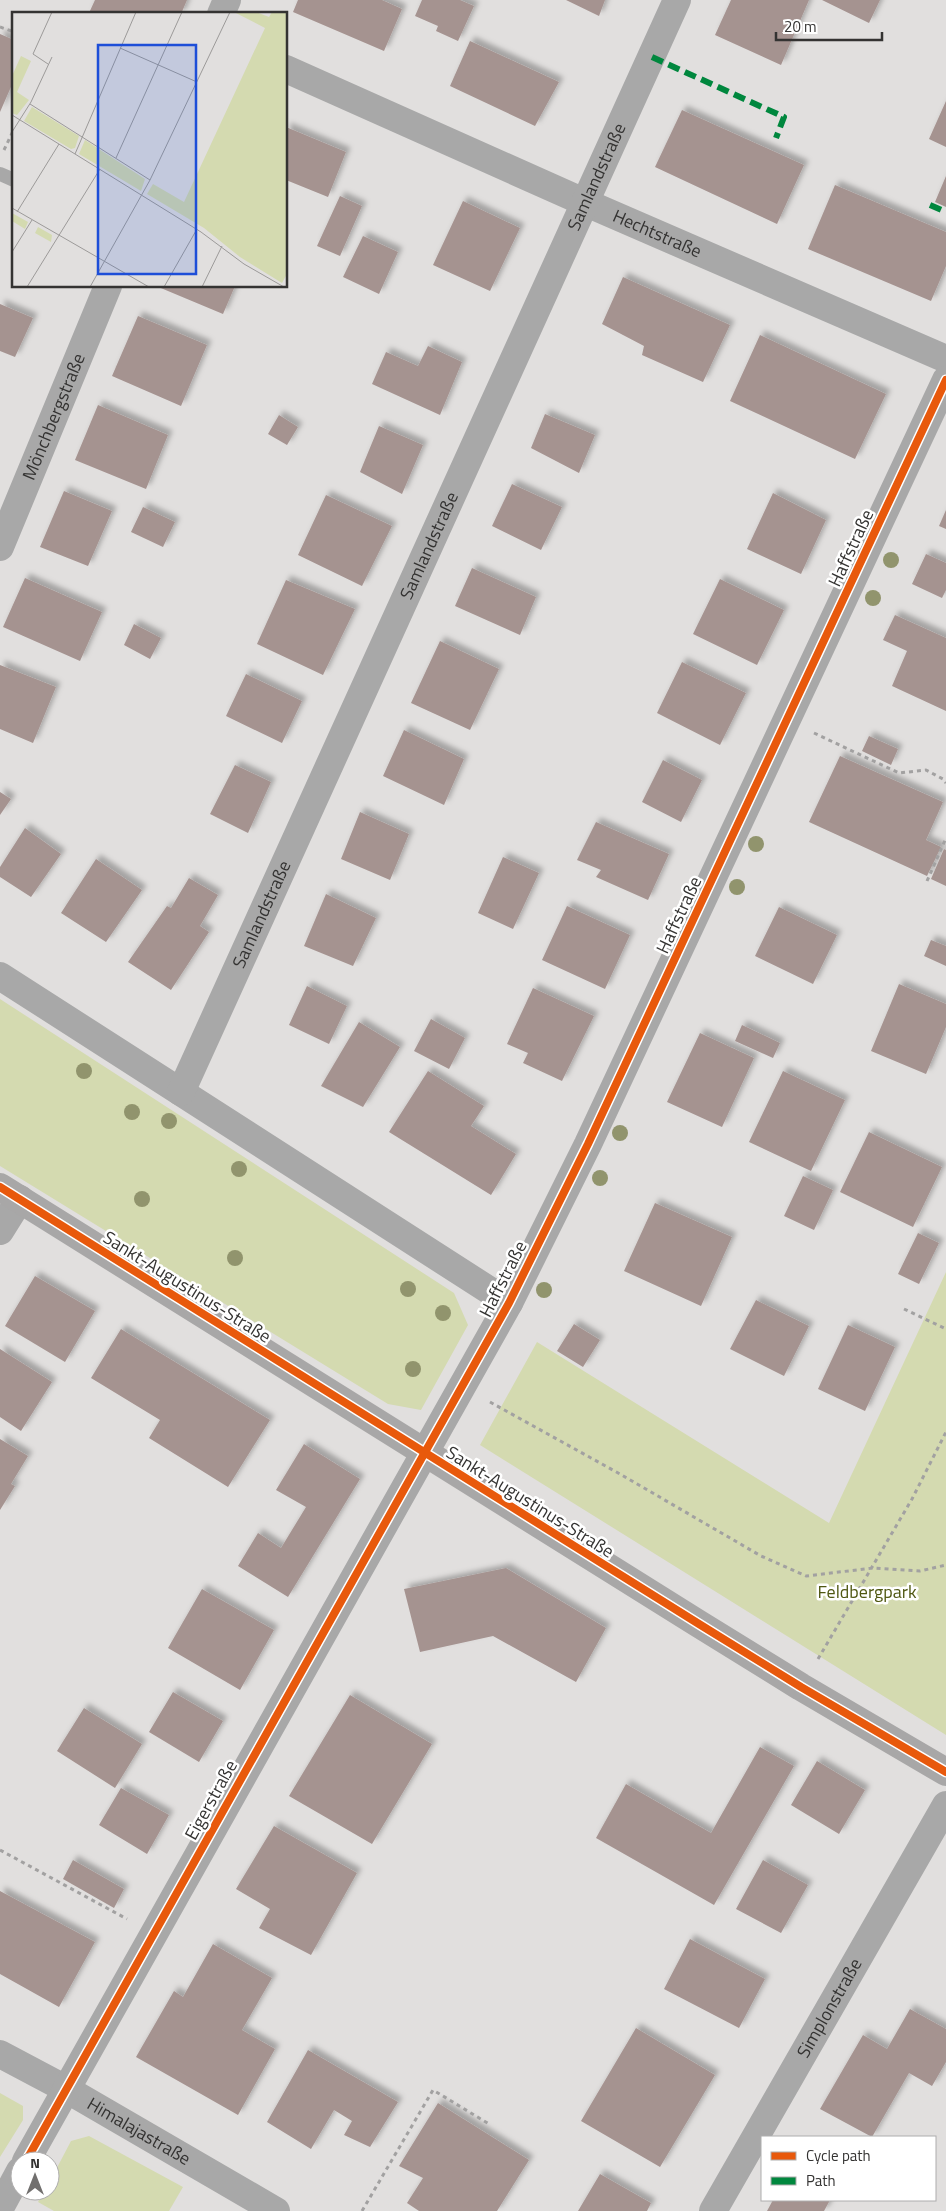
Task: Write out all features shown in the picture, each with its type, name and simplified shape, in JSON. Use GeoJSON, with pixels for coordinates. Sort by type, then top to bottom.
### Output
{"type":"FeatureCollection","features":[{"type":"Feature","properties":{"kind":"street"},"geometry":{"type":"LineString","coordinates":[[222,12],[227,0]]}},
{"type":"Feature","properties":{"kind":"street","name":"Samlandstraße"},"geometry":{"type":"LineString","coordinates":[[181,1092],[677,0]]}},
{"type":"Feature","properties":{"kind":"street","name":"Hechtstraße"},"geometry":{"type":"LineString","coordinates":[[288,70],[584,202],[946,359]]}},
{"type":"Feature","properties":{"kind":"street","name":"Mönchbergstraße"},"geometry":{"type":"LineString","coordinates":[[0,547],[107,288]]}},
{"type":"Feature","properties":{"kind":"street","name":"Haffstraße"},"geometry":{"type":"LineString","coordinates":[[423,1453],[462,1388],[509,1303],[588,1144],[946,380]]}},
{"type":"Feature","properties":{"kind":"street"},"geometry":{"type":"LineString","coordinates":[[0,976],[509,1303]]}},
{"type":"Feature","properties":{"kind":"street"},"geometry":{"type":"LineString","coordinates":[[0,1231],[10,1193]]}},
{"type":"Feature","properties":{"kind":"street","name":"Sankt-Augustinus-Straße"},"geometry":{"type":"LineString","coordinates":[[10,1193],[423,1453],[801,1687],[946,1772]]}},
{"type":"Feature","properties":{"kind":"street","name":"Eigerstraße"},"geometry":{"type":"LineString","coordinates":[[32,2151],[423,1453]]}},
{"type":"Feature","properties":{"kind":"street","name":"Simplonstraße"},"geometry":{"type":"LineString","coordinates":[[713,2211],[946,1806]]}},
{"type":"Feature","properties":{"kind":"street","name":"Himalajastraße"},"geometry":{"type":"LineString","coordinates":[[0,2054],[66,2089],[276,2211]]}},
{"type":"Feature","properties":{"kind":"street"},"geometry":{"type":"LineString","coordinates":[[0,2208],[10,2190]]}},
{"type":"Feature","properties":{"kind":"lane"},"geometry":{"type":"LineString","coordinates":[[0,174],[12,179]]}},
{"type":"Feature","properties":{"kind":"path"},"geometry":{"type":"LineString","coordinates":[[0,27],[12,31]]}},
{"type":"Feature","properties":{"kind":"path"},"geometry":{"type":"LineString","coordinates":[[4,152],[12,134]]}},
{"type":"Feature","properties":{"kind":"path"},"geometry":{"type":"LineString","coordinates":[[787,720],[899,773],[926,770],[943,779],[946,783]]}},
{"type":"Feature","properties":{"kind":"path"},"geometry":{"type":"LineString","coordinates":[[927,881],[946,838]]}},
{"type":"Feature","properties":{"kind":"path"},"geometry":{"type":"LineString","coordinates":[[904,1309],[946,1329]]}},
{"type":"Feature","properties":{"kind":"path"},"geometry":{"type":"LineString","coordinates":[[490,1401],[761,1556],[806,1576],[873,1568],[920,1571],[946,1565]]}},
{"type":"Feature","properties":{"kind":"path"},"geometry":{"type":"LineString","coordinates":[[801,1687],[873,1568],[912,1499],[946,1432]]}},
{"type":"Feature","properties":{"kind":"path"},"geometry":{"type":"LineString","coordinates":[[0,1850],[153,1934]]}},
{"type":"Feature","properties":{"kind":"path"},"geometry":{"type":"LineString","coordinates":[[362,2211],[433,2090],[489,2124]]}},
{"type":"Feature","properties":{"kind":"green space"},"geometry":{"type":"Polygon","coordinates":[[[0,999],[454,1293],[468,1325],[421,1410],[388,1404],[0,1166],[0,999]]]}},
{"type":"Feature","properties":{"kind":"green space","name":"Feldbergpark"},"geometry":{"type":"Polygon","coordinates":[[[946,1272],[946,1735],[480,1445],[537,1342],[829,1523],[946,1272]]]}},
{"type":"Feature","properties":{"kind":"green space"},"geometry":{"type":"Polygon","coordinates":[[[0,2093],[23,2106],[23,2120],[0,2157],[0,2093]]]}},
{"type":"Feature","properties":{"kind":"green space"},"geometry":{"type":"Polygon","coordinates":[[[89,2136],[183,2187],[169,2211],[54,2211],[38,2202],[60,2201],[60,2162],[71,2141],[89,2136]]]}},
{"type":"Feature","properties":{"kind":"building"},"geometry":{"type":"Polygon","coordinates":[[[95,0],[187,0],[182,12],[89,12],[95,0]]]}},
{"type":"Feature","properties":{"kind":"building"},"geometry":{"type":"Polygon","coordinates":[[[298,0],[382,0],[402,9],[384,51],[293,12],[298,0]]]}},
{"type":"Feature","properties":{"kind":"building"},"geometry":{"type":"Polygon","coordinates":[[[422,0],[460,0],[474,6],[458,41],[436,31],[438,26],[415,16],[422,0]]]}},
{"type":"Feature","properties":{"kind":"building"},"geometry":{"type":"Polygon","coordinates":[[[566,0],[605,0],[599,16],[566,0]]]}},
{"type":"Feature","properties":{"kind":"building"},"geometry":{"type":"Polygon","coordinates":[[[731,0],[809,0],[781,65],[715,35],[731,0]]]}},
{"type":"Feature","properties":{"kind":"building"},"geometry":{"type":"Polygon","coordinates":[[[822,0],[880,0],[869,23],[822,0]]]}},
{"type":"Feature","properties":{"kind":"building"},"geometry":{"type":"Polygon","coordinates":[[[0,34],[12,39],[12,85],[0,112],[0,34]]]}},
{"type":"Feature","properties":{"kind":"building"},"geometry":{"type":"Polygon","coordinates":[[[470,41],[559,82],[535,126],[450,86],[470,41]]]}},
{"type":"Feature","properties":{"kind":"building"},"geometry":{"type":"Polygon","coordinates":[[[946,101],[946,147],[929,139],[946,101]]]}},
{"type":"Feature","properties":{"kind":"building"},"geometry":{"type":"Polygon","coordinates":[[[682,110],[804,165],[777,224],[655,167],[682,110]]]}},
{"type":"Feature","properties":{"kind":"building"},"geometry":{"type":"Polygon","coordinates":[[[288,128],[346,152],[328,197],[288,181],[288,128]]]}},
{"type":"Feature","properties":{"kind":"building"},"geometry":{"type":"Polygon","coordinates":[[[946,176],[946,207],[935,202],[946,176]]]}},
{"type":"Feature","properties":{"kind":"building"},"geometry":{"type":"Polygon","coordinates":[[[835,185],[946,232],[946,266],[931,301],[808,249],[835,185]]]}},
{"type":"Feature","properties":{"kind":"building"},"geometry":{"type":"Polygon","coordinates":[[[340,196],[362,206],[340,256],[317,246],[340,196]]]}},
{"type":"Feature","properties":{"kind":"building"},"geometry":{"type":"Polygon","coordinates":[[[463,201],[520,228],[490,291],[433,265],[463,201]]]}},
{"type":"Feature","properties":{"kind":"building"},"geometry":{"type":"Polygon","coordinates":[[[363,236],[398,252],[379,294],[343,277],[363,236]]]}},
{"type":"Feature","properties":{"kind":"building"},"geometry":{"type":"Polygon","coordinates":[[[623,277],[730,325],[703,382],[642,355],[644,346],[602,324],[623,277]]]}},
{"type":"Feature","properties":{"kind":"building"},"geometry":{"type":"Polygon","coordinates":[[[161,288],[234,288],[223,314],[161,288]]]}},
{"type":"Feature","properties":{"kind":"building"},"geometry":{"type":"Polygon","coordinates":[[[0,304],[33,318],[15,357],[0,351],[0,304]]]}},
{"type":"Feature","properties":{"kind":"building"},"geometry":{"type":"Polygon","coordinates":[[[138,316],[207,345],[181,406],[112,376],[138,316]]]}},
{"type":"Feature","properties":{"kind":"building"},"geometry":{"type":"Polygon","coordinates":[[[760,335],[886,394],[855,459],[730,401],[760,335]]]}},
{"type":"Feature","properties":{"kind":"building"},"geometry":{"type":"Polygon","coordinates":[[[428,346],[462,362],[440,415],[372,384],[386,352],[418,366],[428,346]]]}},
{"type":"Feature","properties":{"kind":"building"},"geometry":{"type":"Polygon","coordinates":[[[98,405],[168,435],[146,489],[75,460],[98,405]]]}},
{"type":"Feature","properties":{"kind":"building"},"geometry":{"type":"Polygon","coordinates":[[[545,414],[595,435],[579,473],[531,448],[545,414]]]}},
{"type":"Feature","properties":{"kind":"building"},"geometry":{"type":"Polygon","coordinates":[[[279,415],[298,427],[287,445],[268,434],[279,415]]]}},
{"type":"Feature","properties":{"kind":"building"},"geometry":{"type":"Polygon","coordinates":[[[379,426],[423,445],[402,494],[360,472],[379,426]]]}},
{"type":"Feature","properties":{"kind":"building"},"geometry":{"type":"Polygon","coordinates":[[[512,484],[562,507],[541,550],[492,526],[512,484]]]}},
{"type":"Feature","properties":{"kind":"building"},"geometry":{"type":"Polygon","coordinates":[[[64,491],[112,511],[88,566],[40,547],[64,491]]]}},
{"type":"Feature","properties":{"kind":"building"},"geometry":{"type":"Polygon","coordinates":[[[773,493],[826,520],[801,574],[747,549],[773,493]]]}},
{"type":"Feature","properties":{"kind":"building"},"geometry":{"type":"Polygon","coordinates":[[[326,495],[392,526],[362,586],[298,555],[326,495]]]}},
{"type":"Feature","properties":{"kind":"building"},"geometry":{"type":"Polygon","coordinates":[[[143,507],[175,522],[163,547],[131,532],[143,507]]]}},
{"type":"Feature","properties":{"kind":"building"},"geometry":{"type":"Polygon","coordinates":[[[946,510],[946,529],[939,526],[946,510]]]}},
{"type":"Feature","properties":{"kind":"building"},"geometry":{"type":"Polygon","coordinates":[[[926,554],[946,563],[946,590],[942,598],[912,584],[926,554]]]}},
{"type":"Feature","properties":{"kind":"building"},"geometry":{"type":"Polygon","coordinates":[[[472,568],[536,597],[520,635],[455,606],[472,568]]]}},
{"type":"Feature","properties":{"kind":"building"},"geometry":{"type":"Polygon","coordinates":[[[25,578],[102,612],[80,661],[3,627],[25,578]]]}},
{"type":"Feature","properties":{"kind":"building"},"geometry":{"type":"Polygon","coordinates":[[[720,579],[784,610],[757,665],[693,634],[720,579]]]}},
{"type":"Feature","properties":{"kind":"building"},"geometry":{"type":"Polygon","coordinates":[[[286,580],[355,609],[323,675],[257,644],[286,580]]]}},
{"type":"Feature","properties":{"kind":"building"},"geometry":{"type":"Polygon","coordinates":[[[895,615],[946,638],[946,711],[892,686],[907,651],[883,640],[895,615]]]}},
{"type":"Feature","properties":{"kind":"building"},"geometry":{"type":"Polygon","coordinates":[[[134,624],[161,638],[150,659],[124,645],[134,624]]]}},
{"type":"Feature","properties":{"kind":"building"},"geometry":{"type":"Polygon","coordinates":[[[440,641],[499,669],[470,730],[411,703],[440,641]]]}},
{"type":"Feature","properties":{"kind":"building"},"geometry":{"type":"Polygon","coordinates":[[[682,662],[746,693],[720,745],[657,713],[682,662]]]}},
{"type":"Feature","properties":{"kind":"building"},"geometry":{"type":"Polygon","coordinates":[[[0,665],[56,687],[33,743],[0,729],[0,665]]]}},
{"type":"Feature","properties":{"kind":"building"},"geometry":{"type":"Polygon","coordinates":[[[246,674],[302,701],[282,743],[226,716],[246,674]]]}},
{"type":"Feature","properties":{"kind":"building"},"geometry":{"type":"Polygon","coordinates":[[[404,730],[464,759],[444,805],[383,776],[404,730]]]}},
{"type":"Feature","properties":{"kind":"building"},"geometry":{"type":"Polygon","coordinates":[[[869,736],[898,749],[891,765],[862,751],[869,736]]]}},
{"type":"Feature","properties":{"kind":"building"},"geometry":{"type":"Polygon","coordinates":[[[840,756],[943,802],[926,840],[941,847],[927,876],[809,822],[840,756]]]}},
{"type":"Feature","properties":{"kind":"building"},"geometry":{"type":"Polygon","coordinates":[[[663,760],[702,780],[681,822],[642,802],[663,760]]]}},
{"type":"Feature","properties":{"kind":"building"},"geometry":{"type":"Polygon","coordinates":[[[235,765],[271,782],[248,833],[210,814],[235,765]]]}},
{"type":"Feature","properties":{"kind":"building"},"geometry":{"type":"Polygon","coordinates":[[[0,792],[11,799],[0,815],[0,792]]]}},
{"type":"Feature","properties":{"kind":"building"},"geometry":{"type":"Polygon","coordinates":[[[360,812],[409,834],[390,880],[341,859],[360,812]]]}},
{"type":"Feature","properties":{"kind":"building"},"geometry":{"type":"Polygon","coordinates":[[[596,822],[669,854],[648,900],[596,877],[601,870],[577,860],[596,822]]]}},
{"type":"Feature","properties":{"kind":"building"},"geometry":{"type":"Polygon","coordinates":[[[25,828],[61,854],[31,897],[0,877],[0,867],[25,828]]]}},
{"type":"Feature","properties":{"kind":"building"},"geometry":{"type":"Polygon","coordinates":[[[944,849],[946,850],[946,886],[931,879],[944,849]]]}},
{"type":"Feature","properties":{"kind":"building"},"geometry":{"type":"Polygon","coordinates":[[[503,857],[539,873],[513,929],[478,913],[503,857]]]}},
{"type":"Feature","properties":{"kind":"building"},"geometry":{"type":"Polygon","coordinates":[[[96,859],[142,890],[106,942],[61,913],[96,859]]]}},
{"type":"Feature","properties":{"kind":"building"},"geometry":{"type":"Polygon","coordinates":[[[189,878],[218,895],[200,926],[209,932],[171,990],[128,962],[167,906],[171,908],[189,878]]]}},
{"type":"Feature","properties":{"kind":"building"},"geometry":{"type":"Polygon","coordinates":[[[326,894],[376,918],[353,966],[304,946],[326,894]]]}},
{"type":"Feature","properties":{"kind":"building"},"geometry":{"type":"Polygon","coordinates":[[[567,906],[630,935],[605,989],[542,960],[567,906]]]}},
{"type":"Feature","properties":{"kind":"building"},"geometry":{"type":"Polygon","coordinates":[[[779,907],[837,935],[813,984],[755,956],[779,907]]]}},
{"type":"Feature","properties":{"kind":"building"},"geometry":{"type":"Polygon","coordinates":[[[931,940],[946,946],[946,966],[924,956],[931,940]]]}},
{"type":"Feature","properties":{"kind":"building"},"geometry":{"type":"Polygon","coordinates":[[[899,984],[946,1004],[946,1027],[926,1074],[871,1051],[899,984]]]}},
{"type":"Feature","properties":{"kind":"building"},"geometry":{"type":"Polygon","coordinates":[[[307,986],[347,1006],[329,1044],[289,1025],[307,986]]]}},
{"type":"Feature","properties":{"kind":"building"},"geometry":{"type":"Polygon","coordinates":[[[533,988],[594,1016],[562,1081],[523,1063],[528,1053],[507,1044],[533,988]]]}},
{"type":"Feature","properties":{"kind":"building"},"geometry":{"type":"Polygon","coordinates":[[[431,1019],[465,1038],[449,1069],[414,1051],[431,1019]]]}},
{"type":"Feature","properties":{"kind":"building"},"geometry":{"type":"Polygon","coordinates":[[[359,1022],[400,1047],[363,1107],[321,1086],[359,1022]]]}},
{"type":"Feature","properties":{"kind":"building"},"geometry":{"type":"Polygon","coordinates":[[[742,1025],[780,1043],[773,1058],[735,1041],[742,1025]]]}},
{"type":"Feature","properties":{"kind":"building"},"geometry":{"type":"Polygon","coordinates":[[[700,1033],[754,1058],[722,1127],[667,1102],[700,1033]]]}},
{"type":"Feature","properties":{"kind":"building"},"geometry":{"type":"Polygon","coordinates":[[[428,1071],[484,1106],[471,1126],[516,1154],[491,1195],[389,1132],[428,1071]]]}},
{"type":"Feature","properties":{"kind":"building"},"geometry":{"type":"Polygon","coordinates":[[[783,1071],[845,1100],[811,1171],[749,1142],[783,1071]]]}},
{"type":"Feature","properties":{"kind":"building"},"geometry":{"type":"Polygon","coordinates":[[[869,1132],[942,1167],[913,1227],[840,1192],[869,1132]]]}},
{"type":"Feature","properties":{"kind":"building"},"geometry":{"type":"Polygon","coordinates":[[[803,1176],[833,1190],[814,1230],[784,1216],[803,1176]]]}},
{"type":"Feature","properties":{"kind":"building"},"geometry":{"type":"Polygon","coordinates":[[[655,1203],[732,1237],[701,1306],[624,1271],[655,1203]]]}},
{"type":"Feature","properties":{"kind":"building"},"geometry":{"type":"Polygon","coordinates":[[[918,1233],[939,1243],[919,1284],[898,1274],[918,1233]]]}},
{"type":"Feature","properties":{"kind":"building"},"geometry":{"type":"Polygon","coordinates":[[[35,1276],[95,1311],[65,1362],[5,1326],[35,1276]]]}},
{"type":"Feature","properties":{"kind":"building"},"geometry":{"type":"Polygon","coordinates":[[[756,1300],[809,1326],[784,1376],[730,1349],[756,1300]]]}},
{"type":"Feature","properties":{"kind":"building"},"geometry":{"type":"Polygon","coordinates":[[[574,1324],[600,1340],[583,1367],[557,1351],[574,1324]]]}},
{"type":"Feature","properties":{"kind":"building"},"geometry":{"type":"Polygon","coordinates":[[[848,1325],[895,1347],[865,1411],[818,1389],[848,1325]]]}},
{"type":"Feature","properties":{"kind":"building"},"geometry":{"type":"Polygon","coordinates":[[[121,1329],[270,1420],[228,1487],[149,1438],[160,1420],[91,1378],[121,1329]]]}},
{"type":"Feature","properties":{"kind":"building"},"geometry":{"type":"Polygon","coordinates":[[[0,1349],[52,1382],[21,1431],[0,1417],[0,1349]]]}},
{"type":"Feature","properties":{"kind":"building"},"geometry":{"type":"Polygon","coordinates":[[[0,1439],[28,1456],[11,1484],[15,1486],[0,1510],[0,1439]]]}},
{"type":"Feature","properties":{"kind":"building"},"geometry":{"type":"Polygon","coordinates":[[[304,1444],[360,1479],[288,1597],[238,1566],[258,1533],[281,1548],[306,1507],[276,1490],[304,1444]]]}},
{"type":"Feature","properties":{"kind":"building"},"geometry":{"type":"Polygon","coordinates":[[[506,1568],[606,1628],[576,1682],[493,1636],[420,1652],[404,1589],[506,1568]]]}},
{"type":"Feature","properties":{"kind":"building"},"geometry":{"type":"Polygon","coordinates":[[[202,1589],[274,1630],[240,1690],[168,1648],[202,1589]]]}},
{"type":"Feature","properties":{"kind":"building"},"geometry":{"type":"Polygon","coordinates":[[[173,1692],[223,1721],[199,1762],[149,1732],[173,1692]]]}},
{"type":"Feature","properties":{"kind":"building"},"geometry":{"type":"Polygon","coordinates":[[[350,1695],[432,1744],[372,1844],[289,1796],[350,1695]]]}},
{"type":"Feature","properties":{"kind":"building"},"geometry":{"type":"Polygon","coordinates":[[[84,1708],[142,1744],[115,1788],[57,1751],[84,1708]]]}},
{"type":"Feature","properties":{"kind":"building"},"geometry":{"type":"Polygon","coordinates":[[[760,1747],[794,1766],[714,1905],[596,1838],[626,1784],[711,1833],[760,1747]]]}},
{"type":"Feature","properties":{"kind":"building"},"geometry":{"type":"Polygon","coordinates":[[[817,1761],[865,1790],[839,1834],[791,1805],[817,1761]]]}},
{"type":"Feature","properties":{"kind":"building"},"geometry":{"type":"Polygon","coordinates":[[[121,1788],[169,1815],[147,1854],[99,1825],[121,1788]]]}},
{"type":"Feature","properties":{"kind":"building"},"geometry":{"type":"Polygon","coordinates":[[[274,1826],[357,1873],[311,1955],[259,1928],[270,1909],[236,1889],[274,1826]]]}},
{"type":"Feature","properties":{"kind":"building"},"geometry":{"type":"Polygon","coordinates":[[[73,1860],[124,1889],[114,1908],[63,1879],[73,1860]]]}},
{"type":"Feature","properties":{"kind":"building"},"geometry":{"type":"Polygon","coordinates":[[[763,1860],[808,1885],[781,1933],[736,1909],[763,1860]]]}},
{"type":"Feature","properties":{"kind":"building"},"geometry":{"type":"Polygon","coordinates":[[[0,1891],[95,1942],[59,2007],[0,1974],[0,1891]]]}},
{"type":"Feature","properties":{"kind":"building"},"geometry":{"type":"Polygon","coordinates":[[[690,1939],[765,1979],[739,2028],[664,1989],[690,1939]]]}},
{"type":"Feature","properties":{"kind":"building"},"geometry":{"type":"Polygon","coordinates":[[[213,1944],[272,1978],[242,2030],[275,2049],[238,2115],[136,2057],[174,1991],[183,1997],[213,1944]]]}},
{"type":"Feature","properties":{"kind":"building"},"geometry":{"type":"Polygon","coordinates":[[[910,2009],[946,2029],[946,2062],[932,2086],[909,2073],[873,2136],[820,2109],[863,2035],[887,2049],[910,2009]]]}},
{"type":"Feature","properties":{"kind":"building"},"geometry":{"type":"Polygon","coordinates":[[[636,2028],[715,2075],[660,2167],[581,2121],[636,2028]]]}},
{"type":"Feature","properties":{"kind":"building"},"geometry":{"type":"Polygon","coordinates":[[[308,2050],[398,2102],[370,2147],[344,2135],[352,2121],[334,2110],[311,2149],[267,2122],[308,2050]]]}},
{"type":"Feature","properties":{"kind":"building"},"geometry":{"type":"Polygon","coordinates":[[[438,2103],[529,2160],[497,2211],[419,2211],[407,2203],[423,2178],[399,2166],[438,2103]]]}},
{"type":"Feature","properties":{"kind":"building"},"geometry":{"type":"Polygon","coordinates":[[[600,2174],[651,2203],[647,2211],[578,2211],[600,2174]]]}},
{"type":"Feature","properties":{"kind":"building"},"geometry":{"type":"Polygon","coordinates":[[[772,2201],[829,2201],[824,2211],[767,2211],[772,2201]]]}},
{"type":"Feature","properties":{"kind":"marked path"},"geometry":{"type":"LineString","coordinates":[[652,57],[784,117],[776,138]]}},
{"type":"Feature","properties":{"kind":"marked path"},"geometry":{"type":"LineString","coordinates":[[930,205],[946,212]]}},
{"type":"Feature","properties":{"kind":"cycle path"},"geometry":{"type":"LineString","coordinates":[[32,2151],[509,1303],[588,1144],[946,380]]}},
{"type":"Feature","properties":{"kind":"cycle path"},"geometry":{"type":"LineString","coordinates":[[0,1187],[699,1624],[801,1687],[946,1772]]}}]}
